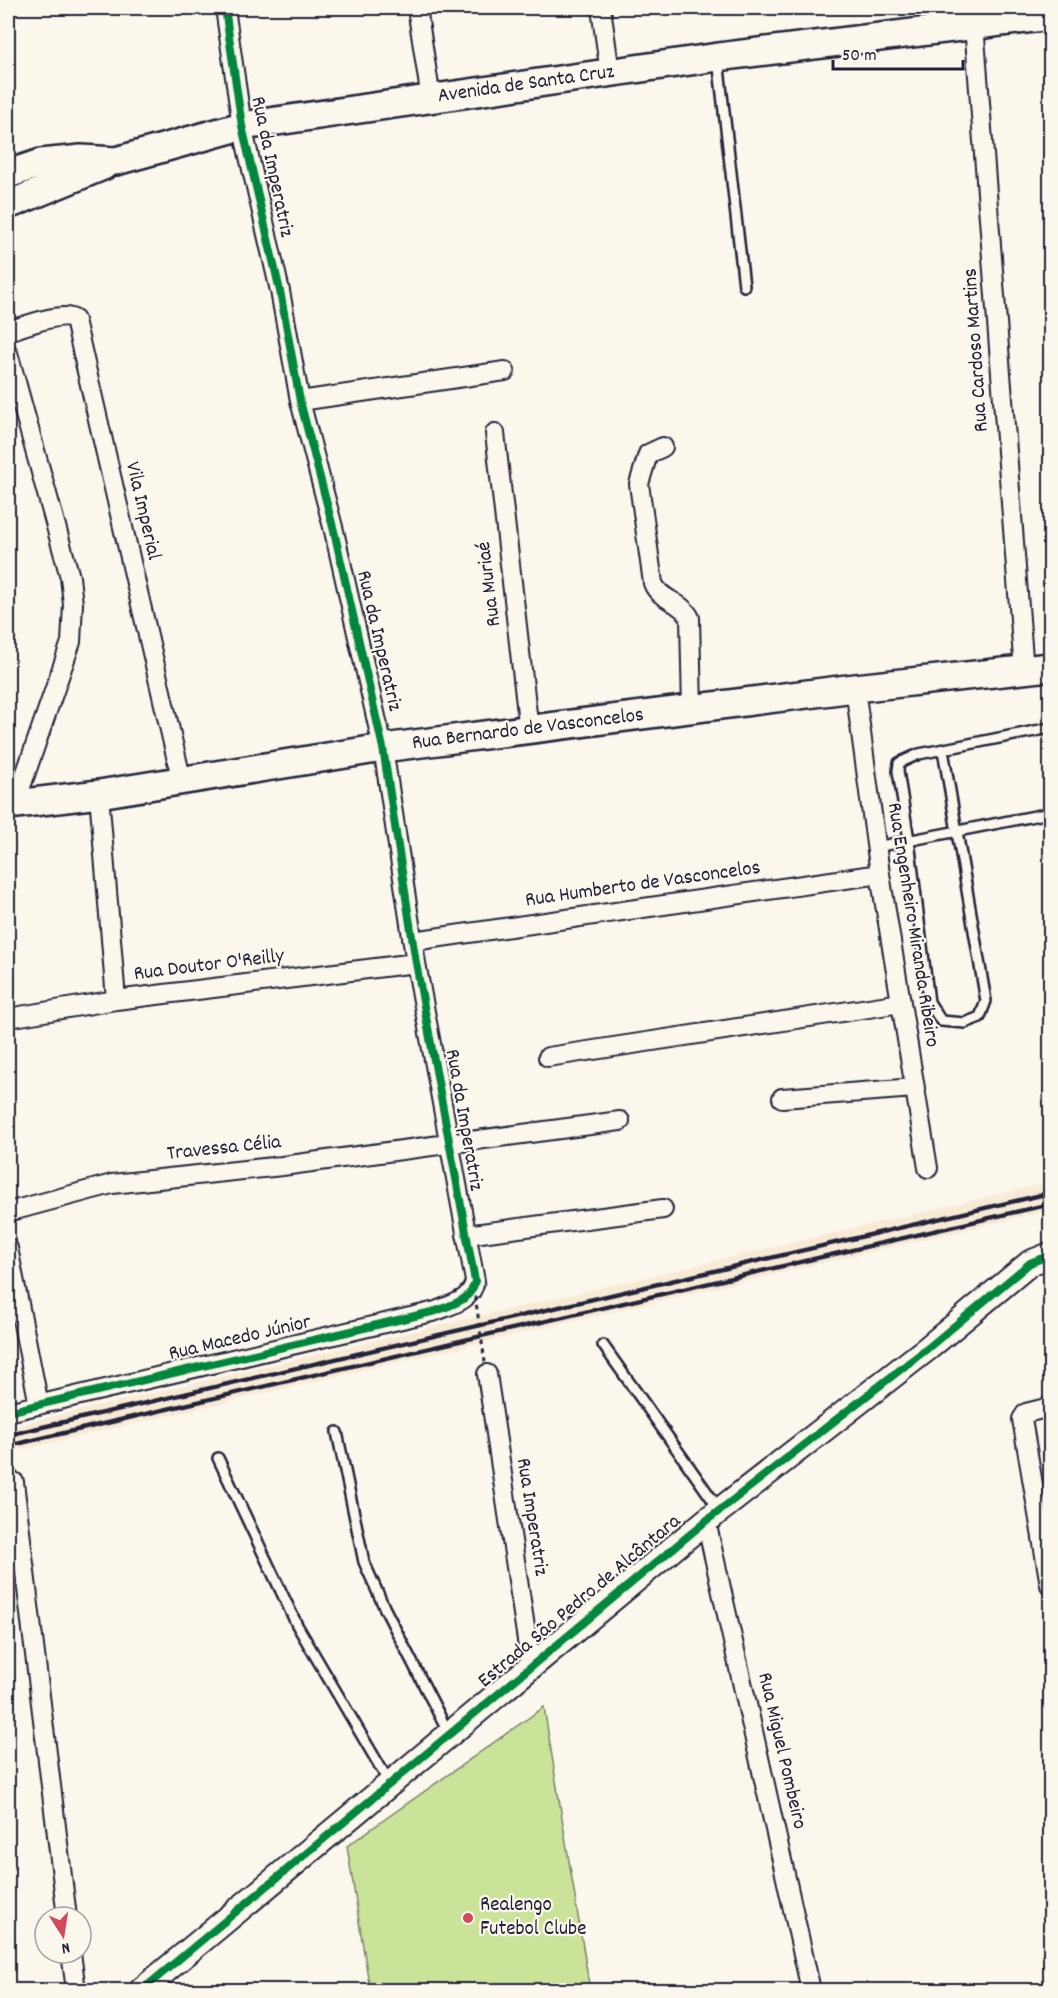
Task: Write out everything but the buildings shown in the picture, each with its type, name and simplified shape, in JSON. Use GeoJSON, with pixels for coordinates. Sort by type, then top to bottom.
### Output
{"type":"FeatureCollection","features":[{"type":"Feature","properties":{"kind":"main road","name":"Avenida de Santa Cruz"},"geometry":{"type":"LineString","coordinates":[[9,168],[60,161],[116,161],[242,126],[959,20],[1050,16]]}},
{"type":"Feature","properties":{"kind":"main road"},"geometry":{"type":"LineString","coordinates":[[8,205],[116,161]]}},
{"type":"Feature","properties":{"kind":"main road","name":"Rua Bernardo de Vasconcelos"},"geometry":{"type":"LineString","coordinates":[[11,805],[182,782],[383,748],[692,711],[855,688],[1050,667]]}},
{"type":"Feature","properties":{"kind":"street","name":"Rua da Imperatriz"},"geometry":{"type":"LineString","coordinates":[[225,8],[242,126],[280,291],[300,401],[334,531],[383,748],[416,963],[466,1235],[474,1291]]}},
{"type":"Feature","properties":{"kind":"street"},"geometry":{"type":"LineString","coordinates":[[417,8],[431,99]]}},
{"type":"Feature","properties":{"kind":"street"},"geometry":{"type":"LineString","coordinates":[[601,8],[610,73]]}},
{"type":"Feature","properties":{"kind":"street","name":"Rua Cardoso Martins"},"geometry":{"type":"LineString","coordinates":[[959,20],[1023,671]]}},
{"type":"Feature","properties":{"kind":"street","name":"Vila Imperial"},"geometry":{"type":"LineString","coordinates":[[8,331],[58,317],[67,316],[75,320],[182,782]]}},
{"type":"Feature","properties":{"kind":"street"},"geometry":{"type":"LineString","coordinates":[[8,353],[70,577],[73,604],[71,642],[11,805]]}},
{"type":"Feature","properties":{"kind":"street"},"geometry":{"type":"LineString","coordinates":[[300,401],[505,371]]}},
{"type":"Feature","properties":{"kind":"street","name":"Rua Muriaé"},"geometry":{"type":"LineString","coordinates":[[495,433],[529,731]]}},
{"type":"Feature","properties":{"kind":"street"},"geometry":{"type":"LineString","coordinates":[[663,447],[648,454],[639,484],[653,584],[656,591],[685,608],[690,618],[692,711]]}},
{"type":"Feature","properties":{"kind":"street","name":"Rua Engenheiro Miranda Ribeiro"},"geometry":{"type":"LineString","coordinates":[[855,688],[880,874],[928,1168]]}},
{"type":"Feature","properties":{"kind":"street"},"geometry":{"type":"LineString","coordinates":[[99,794],[116,1000]]}},
{"type":"Feature","properties":{"kind":"street","name":"Rua Humberto de Vasconcelos"},"geometry":{"type":"LineString","coordinates":[[414,941],[880,874]]}},
{"type":"Feature","properties":{"kind":"street","name":"Rua Doutor O'Reilly"},"geometry":{"type":"LineString","coordinates":[[8,1018],[116,1000],[416,963]]}},
{"type":"Feature","properties":{"kind":"street"},"geometry":{"type":"LineString","coordinates":[[548,1057],[901,1003]]}},
{"type":"Feature","properties":{"kind":"street"},"geometry":{"type":"LineString","coordinates":[[782,1098],[915,1088]]}},
{"type":"Feature","properties":{"kind":"street","name":"Rua da Imperatriz"},"geometry":{"type":"LineString","coordinates":[[448,1143],[620,1121]]}},
{"type":"Feature","properties":{"kind":"street","name":"Travessa Célia"},"geometry":{"type":"LineString","coordinates":[[8,1212],[112,1184],[282,1166],[448,1143]]}},
{"type":"Feature","properties":{"kind":"street"},"geometry":{"type":"LineString","coordinates":[[466,1235],[663,1209]]}},
{"type":"Feature","properties":{"kind":"street"},"geometry":{"type":"LineString","coordinates":[[8,1248],[39,1406]]}},
{"type":"Feature","properties":{"kind":"street","name":"Estrada São Pedro de Alcântara"},"geometry":{"type":"LineString","coordinates":[[142,1990],[389,1782],[713,1516],[928,1348],[1030,1263],[1050,1255]]}},
{"type":"Feature","properties":{"kind":"street","name":"Rua Macedo Júnior"},"geometry":{"type":"LineString","coordinates":[[8,1413],[436,1311],[463,1300],[474,1291]]}},
{"type":"Feature","properties":{"kind":"street","name":"Rua Imperatriz"},"geometry":{"type":"LineString","coordinates":[[486,1368],[531,1667]]}},
{"type":"Feature","properties":{"kind":"street"},"geometry":{"type":"LineString","coordinates":[[1050,1407],[1026,1413],[1022,1419],[1050,1585]]}},
{"type":"Feature","properties":{"kind":"street"},"geometry":{"type":"LineString","coordinates":[[14,1482],[66,1905]]}},
{"type":"Feature","properties":{"kind":"street","name":"Rua Miguel Pombeiro"},"geometry":{"type":"LineString","coordinates":[[713,1516],[811,1990]]}},
{"type":"Feature","properties":{"kind":"street"},"geometry":{"type":"LineString","coordinates":[[73,1965],[76,1990]]}},
{"type":"Feature","properties":{"kind":"lane"},"geometry":{"type":"LineString","coordinates":[[718,57],[744,286]]}},
{"type":"Feature","properties":{"kind":"lane"},"geometry":{"type":"LineString","coordinates":[[943,750],[987,1000],[980,1017],[964,1023],[941,1021],[929,1002],[898,771],[899,763],[919,754],[1050,728]]}},
{"type":"Feature","properties":{"kind":"lane"},"geometry":{"type":"LineString","coordinates":[[876,847],[1050,813]]}},
{"type":"Feature","properties":{"kind":"lane"},"geometry":{"type":"LineString","coordinates":[[603,1345],[713,1516]]}},
{"type":"Feature","properties":{"kind":"lane"},"geometry":{"type":"LineString","coordinates":[[337,1432],[364,1562],[385,1609],[449,1734]]}},
{"type":"Feature","properties":{"kind":"lane"},"geometry":{"type":"LineString","coordinates":[[218,1458],[297,1625],[389,1782]]}},
{"type":"Feature","properties":{"kind":"path"},"geometry":{"type":"LineString","coordinates":[[474,1291],[486,1368]]}},
{"type":"Feature","properties":{"kind":"shaded area"},"geometry":{"type":"Polygon","coordinates":[[[1050,1182],[1050,1210],[8,1453],[8,1427],[1050,1182]]]}},
{"type":"Feature","properties":{"kind":"green space","name":"Realengo Futebol Clube"},"geometry":{"type":"Polygon","coordinates":[[[544,1707],[590,1990],[370,1990],[347,1846],[544,1707]]]}},
{"type":"Feature","properties":{"kind":"railway"},"geometry":{"type":"LineString","coordinates":[[8,1435],[1050,1193]]}},
{"type":"Feature","properties":{"kind":"railway"},"geometry":{"type":"LineString","coordinates":[[8,1446],[1050,1204]]}},
{"type":"Feature","properties":{"kind":"cycle path"},"geometry":{"type":"LineString","coordinates":[[8,1412],[436,1311],[465,1297],[473,1288],[475,1281],[416,963],[383,748],[334,531],[300,401],[280,291],[242,126],[225,8]]}},
{"type":"Feature","properties":{"kind":"cycle path"},"geometry":{"type":"LineString","coordinates":[[142,1990],[706,1521],[928,1348],[1030,1263],[1050,1255]]}},
{"type":"Feature","properties":{"kind":"place","name":"Realengo Futebol Clube"},"geometry":{"type":"Point","coordinates":[468,1918]}}]}
